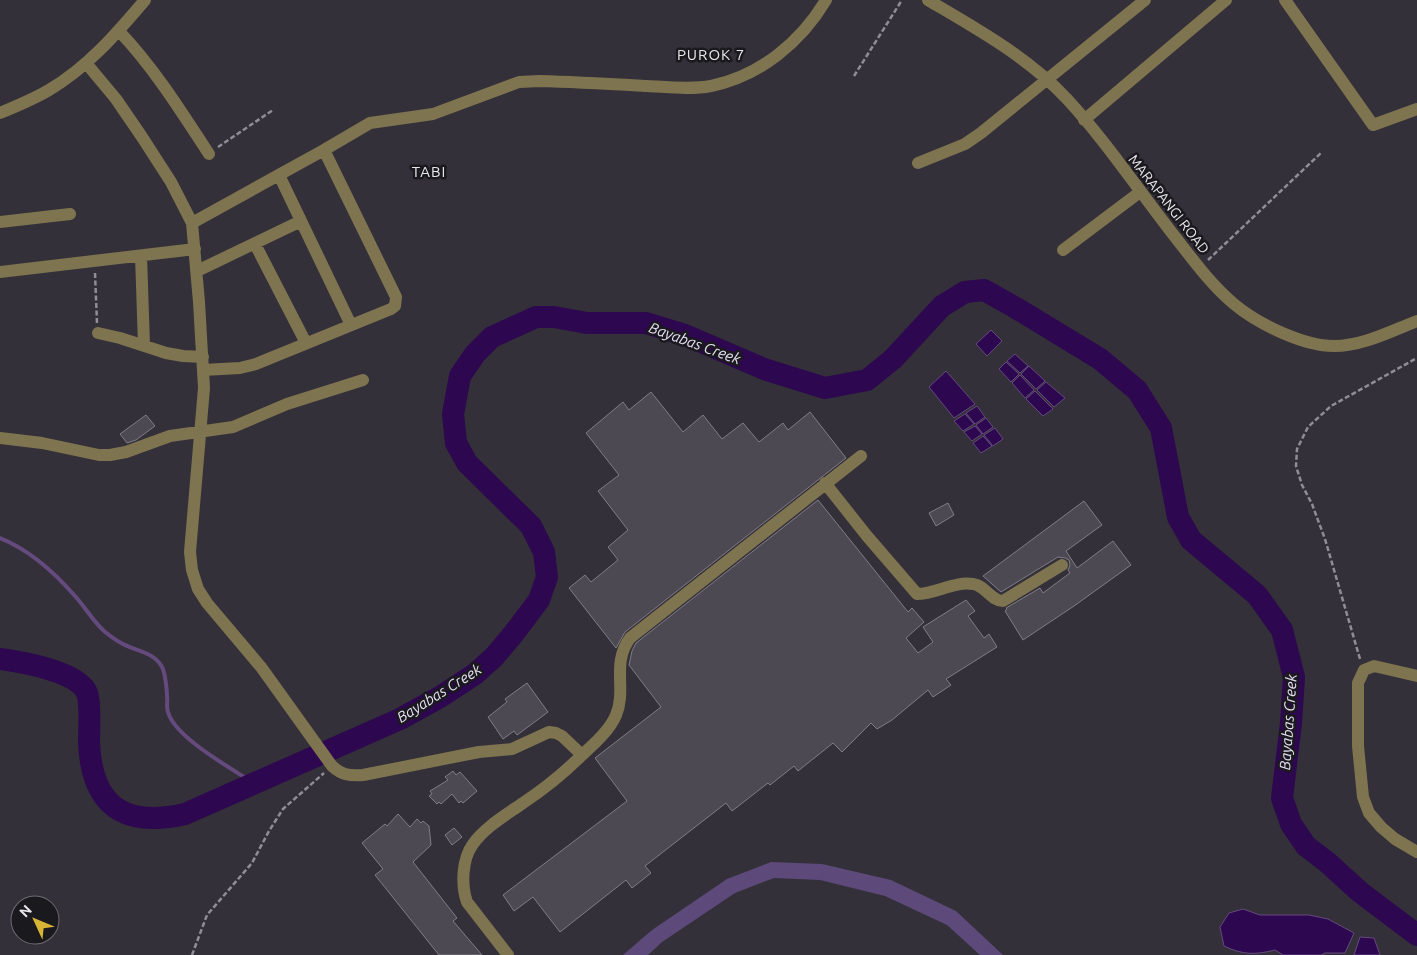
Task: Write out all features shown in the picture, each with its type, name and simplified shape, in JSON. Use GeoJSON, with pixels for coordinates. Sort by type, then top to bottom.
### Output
{"type":"FeatureCollection","features":[{"type":"Feature","properties":{"kind":"street"},"geometry":{"type":"LineString","coordinates":[[0,113],[49,90],[86,63],[119,31],[145,0]]}},
{"type":"Feature","properties":{"kind":"street"},"geometry":{"type":"LineString","coordinates":[[192,224],[370,123],[432,114],[519,82],[540,81],[684,88],[710,86],[727,82],[751,72],[783,51],[813,21],[826,0]]}},
{"type":"Feature","properties":{"kind":"street","name":"MARAPANGI ROAD"},"geometry":{"type":"LineString","coordinates":[[928,0],[990,37],[1046,78],[1084,120],[1199,268],[1234,304],[1246,313],[1286,334],[1312,343],[1333,346],[1352,344],[1417,321]]}},
{"type":"Feature","properties":{"kind":"street"},"geometry":{"type":"LineString","coordinates":[[918,163],[965,144],[981,133],[1046,78],[1145,0]]}},
{"type":"Feature","properties":{"kind":"street"},"geometry":{"type":"LineString","coordinates":[[1084,120],[1226,0]]}},
{"type":"Feature","properties":{"kind":"street"},"geometry":{"type":"LineString","coordinates":[[1285,0],[1374,125],[1417,108]]}},
{"type":"Feature","properties":{"kind":"street"},"geometry":{"type":"LineString","coordinates":[[119,31],[140,54],[161,82],[209,154]]}},
{"type":"Feature","properties":{"kind":"street"},"geometry":{"type":"LineString","coordinates":[[86,63],[116,99],[142,137],[171,182],[192,224],[204,388],[190,552],[192,570],[198,588],[208,603],[260,667],[331,764],[342,774],[363,776],[479,752],[512,750],[549,732],[562,736],[582,755]]}},
{"type":"Feature","properties":{"kind":"street"},"geometry":{"type":"LineString","coordinates":[[203,370],[240,368],[256,364],[395,306],[396,297],[324,150]]}},
{"type":"Feature","properties":{"kind":"street"},"geometry":{"type":"LineString","coordinates":[[279,175],[351,325]]}},
{"type":"Feature","properties":{"kind":"street"},"geometry":{"type":"LineString","coordinates":[[1063,250],[1140,192]]}},
{"type":"Feature","properties":{"kind":"street"},"geometry":{"type":"LineString","coordinates":[[0,222],[70,214]]}},
{"type":"Feature","properties":{"kind":"street"},"geometry":{"type":"LineString","coordinates":[[197,272],[301,221]]}},
{"type":"Feature","properties":{"kind":"street"},"geometry":{"type":"LineString","coordinates":[[255,244],[306,343]]}},
{"type":"Feature","properties":{"kind":"street"},"geometry":{"type":"LineString","coordinates":[[0,272],[195,249]]}},
{"type":"Feature","properties":{"kind":"street"},"geometry":{"type":"LineString","coordinates":[[141,256],[144,345]]}},
{"type":"Feature","properties":{"kind":"street"},"geometry":{"type":"LineString","coordinates":[[98,333],[182,356],[203,357]]}},
{"type":"Feature","properties":{"kind":"street"},"geometry":{"type":"LineString","coordinates":[[0,438],[99,455],[110,455],[126,452],[170,436],[233,427],[288,404],[363,380]]}},
{"type":"Feature","properties":{"kind":"street"},"geometry":{"type":"LineString","coordinates":[[508,955],[467,902],[463,884],[469,850],[492,825],[538,793],[582,755],[611,725],[617,714],[620,698],[621,654],[630,638],[861,456]]}},
{"type":"Feature","properties":{"kind":"street"},"geometry":{"type":"LineString","coordinates":[[825,484],[917,594],[970,583],[980,586],[998,600],[1003,601],[1062,565]]}},
{"type":"Feature","properties":{"kind":"street"},"geometry":{"type":"LineString","coordinates":[[1417,676],[1374,666],[1364,670],[1358,683],[1358,737],[1363,797],[1370,813],[1381,827],[1417,852]]}},
{"type":"Feature","properties":{"kind":"path"},"geometry":{"type":"LineString","coordinates":[[854,76],[902,0]]}},
{"type":"Feature","properties":{"kind":"path"},"geometry":{"type":"LineString","coordinates":[[209,154],[273,110]]}},
{"type":"Feature","properties":{"kind":"path"},"geometry":{"type":"LineString","coordinates":[[1199,268],[1322,152]]}},
{"type":"Feature","properties":{"kind":"path"},"geometry":{"type":"LineString","coordinates":[[95,262],[98,333]]}},
{"type":"Feature","properties":{"kind":"path"},"geometry":{"type":"LineString","coordinates":[[1364,670],[1325,539],[1296,466],[1297,450],[1308,428],[1331,406],[1417,358]]}},
{"type":"Feature","properties":{"kind":"path"},"geometry":{"type":"LineString","coordinates":[[192,955],[206,916],[252,864],[269,830],[283,809],[331,764]]}},
{"type":"Feature","properties":{"kind":"shaded area"},"geometry":{"type":"Polygon","coordinates":[[[991,330],[1002,341],[987,356],[976,344],[991,330]]]}},
{"type":"Feature","properties":{"kind":"shaded area"},"geometry":{"type":"Polygon","coordinates":[[[1015,354],[1028,366],[1020,373],[1007,361],[1015,354]]]}},
{"type":"Feature","properties":{"kind":"shaded area"},"geometry":{"type":"Polygon","coordinates":[[[1006,362],[1019,374],[1011,382],[999,369],[1006,362]]]}},
{"type":"Feature","properties":{"kind":"shaded area"},"geometry":{"type":"Polygon","coordinates":[[[1029,366],[1045,381],[1036,389],[1021,374],[1029,366]]]}},
{"type":"Feature","properties":{"kind":"shaded area"},"geometry":{"type":"Polygon","coordinates":[[[946,371],[975,404],[954,418],[929,387],[946,371]]]}},
{"type":"Feature","properties":{"kind":"shaded area"},"geometry":{"type":"Polygon","coordinates":[[[1020,375],[1034,390],[1025,398],[1012,383],[1020,375]]]}},
{"type":"Feature","properties":{"kind":"shaded area"},"geometry":{"type":"Polygon","coordinates":[[[1046,382],[1065,398],[1054,407],[1037,390],[1046,382]]]}},
{"type":"Feature","properties":{"kind":"shaded area"},"geometry":{"type":"Polygon","coordinates":[[[1035,391],[1053,409],[1043,416],[1026,399],[1035,391]]]}},
{"type":"Feature","properties":{"kind":"shaded area"},"geometry":{"type":"Polygon","coordinates":[[[977,406],[985,417],[975,424],[966,413],[977,406]]]}},
{"type":"Feature","properties":{"kind":"shaded area"},"geometry":{"type":"Polygon","coordinates":[[[965,414],[974,424],[963,431],[954,421],[965,414]]]}},
{"type":"Feature","properties":{"kind":"shaded area"},"geometry":{"type":"Polygon","coordinates":[[[986,418],[993,427],[983,434],[976,425],[986,418]]]}},
{"type":"Feature","properties":{"kind":"shaded area"},"geometry":{"type":"Polygon","coordinates":[[[975,426],[982,434],[972,441],[964,432],[975,426]]]}},
{"type":"Feature","properties":{"kind":"shaded area"},"geometry":{"type":"Polygon","coordinates":[[[995,428],[1003,439],[993,446],[984,435],[995,428]]]}},
{"type":"Feature","properties":{"kind":"shaded area"},"geometry":{"type":"Polygon","coordinates":[[[983,436],[992,446],[981,453],[973,443],[983,436]]]}},
{"type":"Feature","properties":{"kind":"shaded area"},"geometry":{"type":"Polygon","coordinates":[[[771,862],[822,864],[891,880],[956,911],[1003,955],[980,955],[947,925],[885,896],[820,880],[774,878],[735,893],[662,942],[648,955],[623,955],[652,930],[727,879],[771,862]]]}},
{"type":"Feature","properties":{"kind":"shaded area"},"geometry":{"type":"Polygon","coordinates":[[[1243,909],[1260,915],[1309,915],[1328,919],[1354,933],[1345,953],[1283,955],[1275,950],[1261,953],[1243,953],[1224,946],[1220,927],[1229,913],[1243,909]]]}},
{"type":"Feature","properties":{"kind":"shaded area"},"geometry":{"type":"Polygon","coordinates":[[[1360,937],[1374,938],[1380,955],[1354,955],[1360,937]]]}},
{"type":"Feature","properties":{"kind":"building"},"geometry":{"type":"Polygon","coordinates":[[[651,392],[683,432],[703,415],[722,439],[743,423],[759,442],[783,423],[788,430],[810,412],[846,458],[625,632],[616,648],[569,588],[585,575],[591,582],[618,560],[608,547],[628,530],[598,491],[619,475],[586,433],[623,402],[629,410],[651,392]]]}},
{"type":"Feature","properties":{"kind":"building"},"geometry":{"type":"Polygon","coordinates":[[[146,415],[155,426],[136,440],[127,443],[120,434],[146,415]]]}},
{"type":"Feature","properties":{"kind":"building"},"geometry":{"type":"Polygon","coordinates":[[[818,500],[908,612],[912,608],[924,622],[906,638],[918,653],[933,642],[923,627],[966,600],[975,611],[968,616],[984,638],[989,634],[997,647],[946,679],[951,685],[933,697],[928,690],[892,720],[877,729],[871,723],[842,752],[833,743],[798,771],[794,766],[770,785],[768,783],[732,811],[726,803],[645,866],[651,873],[632,888],[626,880],[560,932],[533,897],[514,911],[503,895],[627,801],[595,758],[661,707],[629,665],[636,643],[818,500]]]}},
{"type":"Feature","properties":{"kind":"building"},"geometry":{"type":"Polygon","coordinates":[[[1084,501],[1102,525],[1066,551],[1077,568],[1113,541],[1131,565],[1023,640],[1005,611],[1006,608],[1040,588],[1043,593],[1070,573],[1068,570],[1069,560],[1058,557],[1001,592],[983,576],[1084,501]]]}},
{"type":"Feature","properties":{"kind":"building"},"geometry":{"type":"Polygon","coordinates":[[[948,503],[954,515],[936,526],[929,513],[948,503]]]}},
{"type":"Feature","properties":{"kind":"building"},"geometry":{"type":"Polygon","coordinates":[[[527,683],[548,712],[517,735],[514,731],[503,739],[488,717],[507,702],[505,699],[527,683]]]}},
{"type":"Feature","properties":{"kind":"building"},"geometry":{"type":"Polygon","coordinates":[[[453,771],[456,775],[460,772],[477,791],[463,803],[461,801],[459,803],[452,794],[441,804],[439,802],[437,804],[429,796],[432,794],[430,791],[448,780],[445,777],[453,771]]]}},
{"type":"Feature","properties":{"kind":"building"},"geometry":{"type":"Polygon","coordinates":[[[398,814],[410,827],[417,819],[429,826],[431,845],[413,862],[457,918],[453,921],[482,955],[439,955],[375,875],[383,869],[362,843],[385,824],[387,826],[398,814]]]}},
{"type":"Feature","properties":{"kind":"building"},"geometry":{"type":"Polygon","coordinates":[[[454,828],[462,837],[452,845],[445,835],[454,828]]]}},
{"type":"Feature","properties":{"kind":"waterway","name":"Bayabas Creek"},"geometry":{"type":"LineString","coordinates":[[0,659],[21,662],[61,673],[82,685],[87,693],[89,703],[91,765],[97,783],[105,797],[115,807],[129,814],[145,818],[163,818],[185,814],[400,719],[440,697],[475,674],[494,657],[539,600],[547,577],[544,552],[531,526],[467,463],[456,443],[453,414],[460,376],[475,354],[492,337],[536,317],[554,317],[587,323],[646,323],[685,335],[764,369],[825,388],[867,380],[893,359],[942,306],[965,292],[984,290],[1100,359],[1137,390],[1161,428],[1178,517],[1191,540],[1257,595],[1282,630],[1294,677],[1291,723],[1282,798],[1291,824],[1306,846],[1360,892],[1417,935]]}},
{"type":"Feature","properties":{"kind":"waterway"},"geometry":{"type":"LineString","coordinates":[[0,538],[21,548],[50,570],[106,633],[123,644],[150,655],[159,662],[164,673],[167,690],[167,710],[173,722],[181,732],[206,752],[255,784]]}},
{"type":"Feature","properties":{"kind":"district","name":"PUROK 7"},"geometry":{"type":"Point","coordinates":[711,54]}},
{"type":"Feature","properties":{"kind":"district","name":"TABI"},"geometry":{"type":"Point","coordinates":[429,171]}}]}
